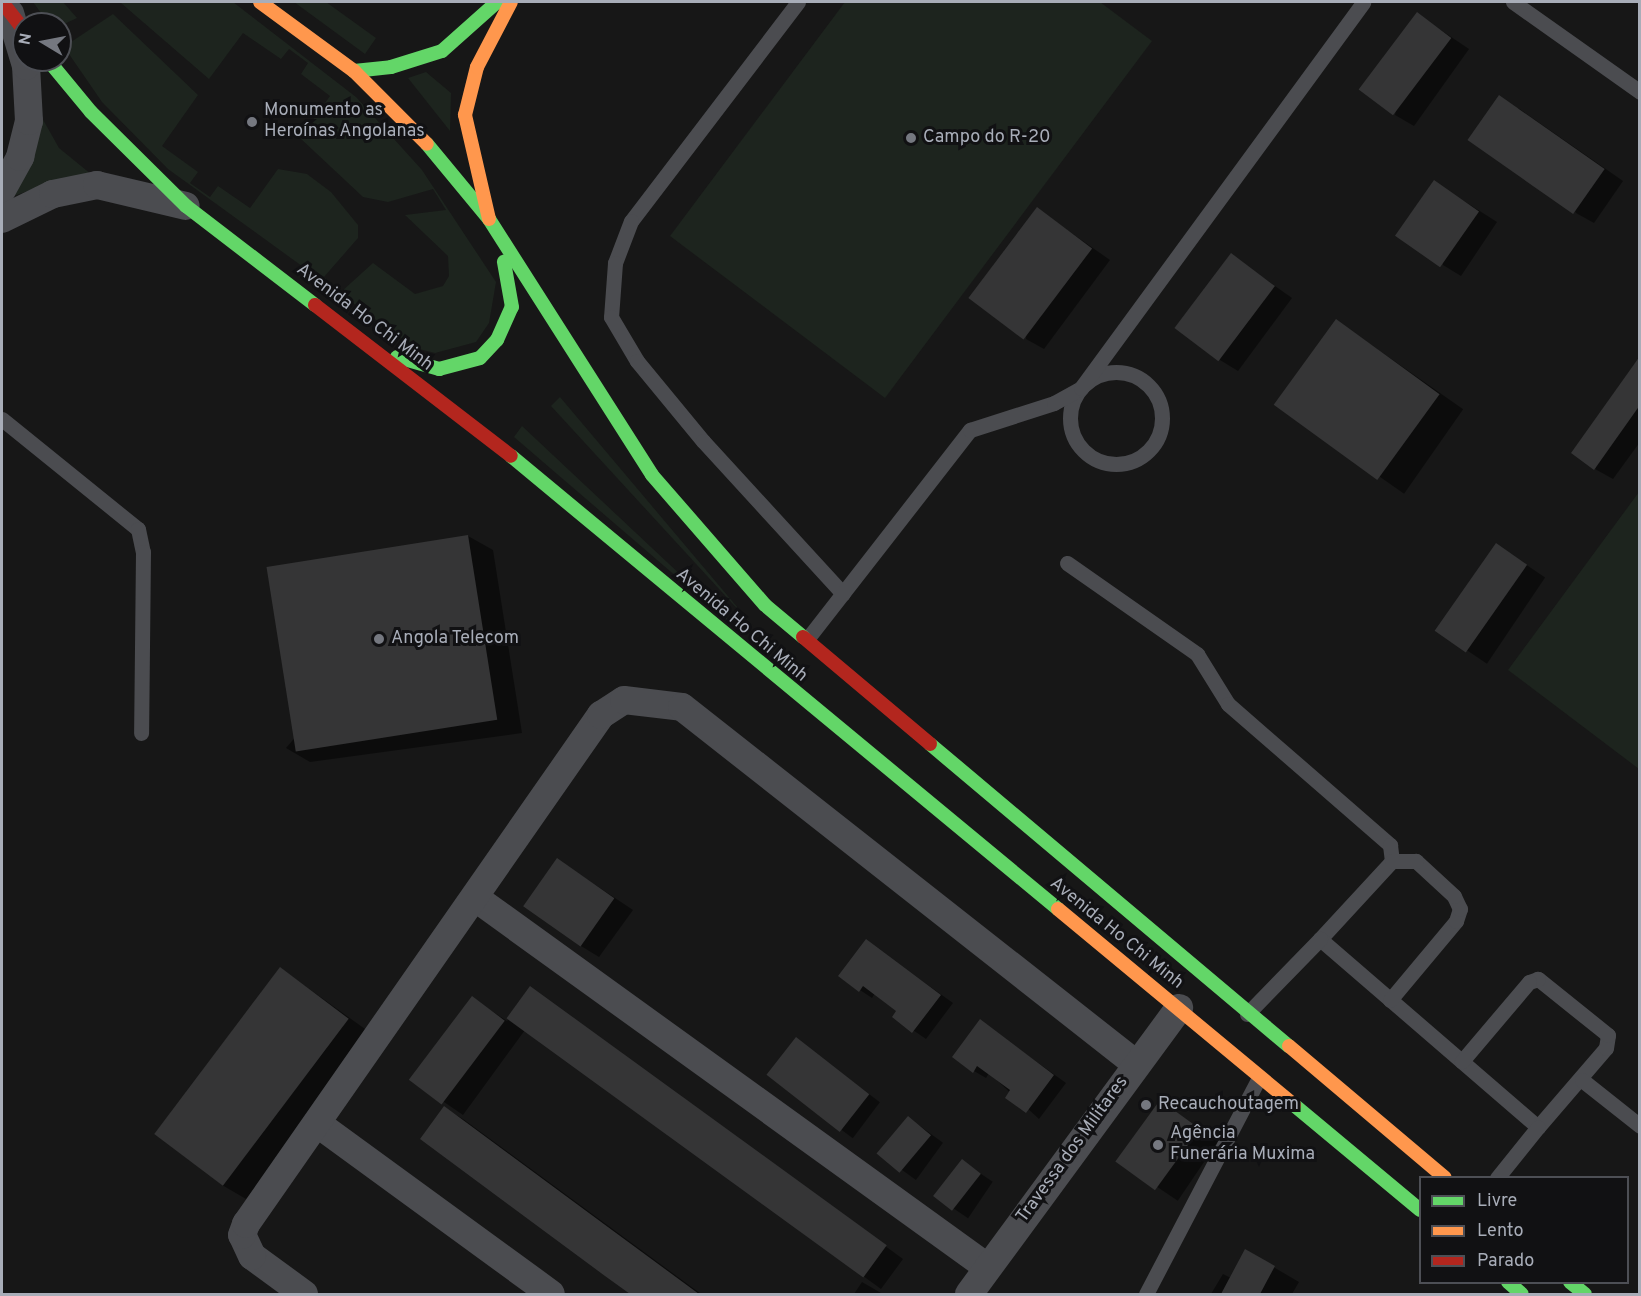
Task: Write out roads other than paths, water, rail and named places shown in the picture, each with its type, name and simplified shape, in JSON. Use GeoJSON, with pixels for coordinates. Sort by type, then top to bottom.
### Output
{"type":"FeatureCollection","features":[{"type":"Feature","properties":{"kind":"main road","name":"Avenida Ho Chi Minh"},"geometry":{"type":"LineString","coordinates":[[260,2],[354,71],[392,105],[489,219],[652,475],[753,592],[808,638],[917,739],[1443,1176]]}},
{"type":"Feature","properties":{"kind":"main road"},"geometry":{"type":"LineString","coordinates":[[354,71],[391,67],[442,51],[497,2]]}},
{"type":"Feature","properties":{"kind":"main road"},"geometry":{"type":"LineString","coordinates":[[371,344],[439,369],[457,368],[492,347],[512,307],[511,284],[489,219],[465,116],[477,67],[511,2]]}},
{"type":"Feature","properties":{"kind":"main road","name":"Avenida Ho Chi Minh"},"geometry":{"type":"LineString","coordinates":[[58,72],[99,120],[186,206],[371,344],[1179,1008],[1259,1078],[1419,1209]]}},
{"type":"Feature","properties":{"kind":"main road"},"geometry":{"type":"LineString","coordinates":[[1510,1284],[1522,1294]]}},
{"type":"Feature","properties":{"kind":"main road"},"geometry":{"type":"LineString","coordinates":[[1572,1284],[1585,1294]]}},
{"type":"Feature","properties":{"kind":"street"},"geometry":{"type":"LineString","coordinates":[[2,190],[20,157],[29,121],[26,66],[10,11]]}},
{"type":"Feature","properties":{"kind":"street"},"geometry":{"type":"LineString","coordinates":[[2,219],[53,194],[97,185],[186,206]]}},
{"type":"Feature","properties":{"kind":"street"},"geometry":{"type":"LineString","coordinates":[[304,1294],[252,1256],[242,1235],[477,899],[601,715],[624,700],[682,706],[1136,1064]]}},
{"type":"Feature","properties":{"kind":"street"},"geometry":{"type":"LineString","coordinates":[[477,899],[987,1267]]}},
{"type":"Feature","properties":{"kind":"street","name":"Travessa dos Militares"},"geometry":{"type":"LineString","coordinates":[[969,1294],[1179,1008]]}},
{"type":"Feature","properties":{"kind":"street"},"geometry":{"type":"LineString","coordinates":[[318,1124],[550,1294]]}},
{"type":"Feature","properties":{"kind":"lane"},"geometry":{"type":"LineString","coordinates":[[798,2],[631,221],[615,263],[611,317],[637,361],[710,449],[843,594]]}},
{"type":"Feature","properties":{"kind":"lane"},"geometry":{"type":"LineString","coordinates":[[808,638],[970,430],[1054,403],[1081,388],[1092,379],[1119,372],[1146,382],[1162,407],[1163,422],[1150,449],[1123,464],[1107,464],[1080,448],[1070,418],[1081,388],[1363,2]]}},
{"type":"Feature","properties":{"kind":"lane"},"geometry":{"type":"LineString","coordinates":[[1513,2],[1640,92]]}},
{"type":"Feature","properties":{"kind":"lane"},"geometry":{"type":"LineString","coordinates":[[2,418],[138,529],[143,552],[141,733]]}},
{"type":"Feature","properties":{"kind":"lane"},"geometry":{"type":"LineString","coordinates":[[1067,563],[1197,654],[1228,704],[1390,845],[1392,861]]}},
{"type":"Feature","properties":{"kind":"lane"},"geometry":{"type":"LineString","coordinates":[[1247,1014],[1392,861],[1416,861],[1454,896],[1460,909],[1456,921],[1390,1000]]}},
{"type":"Feature","properties":{"kind":"lane"},"geometry":{"type":"LineString","coordinates":[[1320,939],[1538,1127]]}},
{"type":"Feature","properties":{"kind":"lane"},"geometry":{"type":"LineString","coordinates":[[1462,1061],[1529,982],[1538,979],[1608,1035],[1606,1048],[1582,1080],[1538,1127],[1499,1176]]}},
{"type":"Feature","properties":{"kind":"lane"},"geometry":{"type":"LineString","coordinates":[[1146,1294],[1259,1078]]}},
{"type":"Feature","properties":{"kind":"lane"},"geometry":{"type":"LineString","coordinates":[[1582,1080],[1640,1126]]}},
{"type":"Feature","properties":{"kind":"place","name":"Monumento as Heroínas Angolanas"},"geometry":{"type":"Point","coordinates":[252,122]}},
{"type":"Feature","properties":{"kind":"place","name":"Campo do R-20"},"geometry":{"type":"Point","coordinates":[911,138]}},
{"type":"Feature","properties":{"kind":"place","name":"Angola Telecom"},"geometry":{"type":"Point","coordinates":[379,639]}},
{"type":"Feature","properties":{"kind":"place","name":"Recauchoutagem"},"geometry":{"type":"Point","coordinates":[1146,1105]}},
{"type":"Feature","properties":{"kind":"place","name":"Agência Funerária Muxima"},"geometry":{"type":"Point","coordinates":[1158,1145]}}]}
